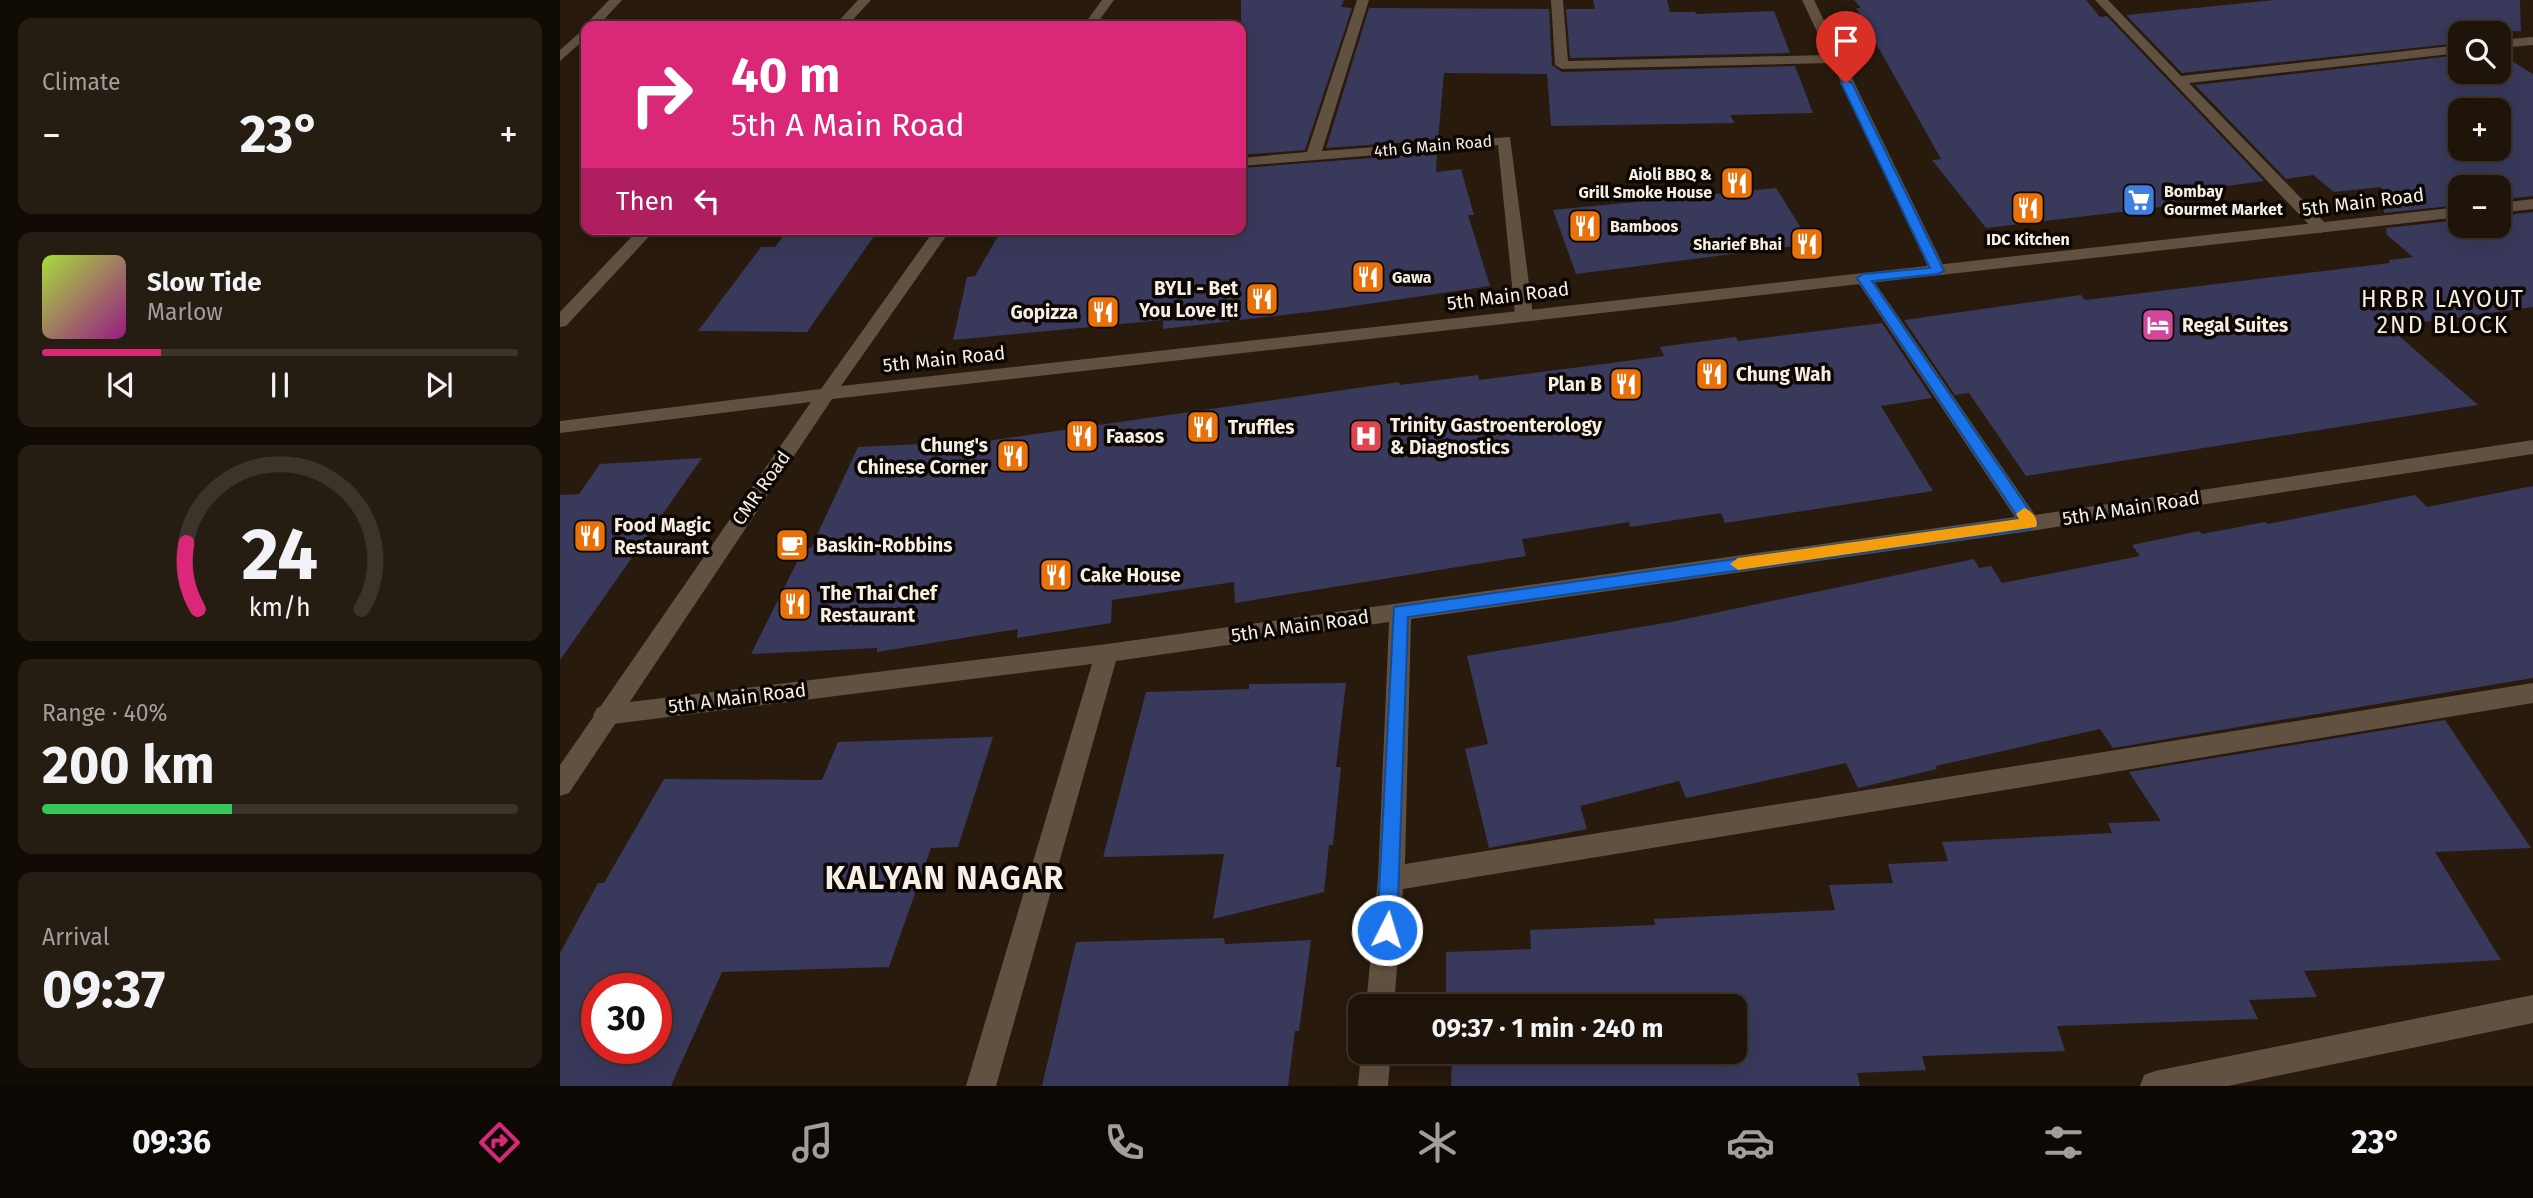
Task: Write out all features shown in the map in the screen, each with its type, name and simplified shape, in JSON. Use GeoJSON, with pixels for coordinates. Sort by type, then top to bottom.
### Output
{"type":"FeatureCollection","features":[{"type":"Feature","properties":{"kind":"street"},"geometry":{"type":"LineString","coordinates":[[596,21],[616,0]]}},
{"type":"Feature","properties":{"kind":"street"},"geometry":{"type":"LineString","coordinates":[[845,21],[865,0]]}},
{"type":"Feature","properties":{"kind":"street"},"geometry":{"type":"LineString","coordinates":[[1093,21],[1108,0]]}},
{"type":"Feature","properties":{"kind":"street"},"geometry":{"type":"LineString","coordinates":[[1312,158],[1363,0]]}},
{"type":"Feature","properties":{"kind":"street"},"geometry":{"type":"LineString","coordinates":[[1557,0],[1562,65],[1834,59]]}},
{"type":"Feature","properties":{"kind":"street"},"geometry":{"type":"LineString","coordinates":[[1808,0],[1938,271]]}},
{"type":"Feature","properties":{"kind":"street"},"geometry":{"type":"LineString","coordinates":[[2102,1],[2120,0]]}},
{"type":"Feature","properties":{"kind":"street"},"geometry":{"type":"LineString","coordinates":[[2102,1],[2321,228]]}},
{"type":"Feature","properties":{"kind":"street"},"geometry":{"type":"LineString","coordinates":[[560,57],[581,36]]}},
{"type":"Feature","properties":{"kind":"street"},"geometry":{"type":"LineString","coordinates":[[2511,43],[2533,41]]}},
{"type":"Feature","properties":{"kind":"street"},"geometry":{"type":"LineString","coordinates":[[2178,79],[2448,49]]}},
{"type":"Feature","properties":{"kind":"street","name":"4th G Main Road"},"geometry":{"type":"LineString","coordinates":[[1246,162],[1504,140],[1524,315]]}},
{"type":"Feature","properties":{"kind":"street"},"geometry":{"type":"LineString","coordinates":[[2511,207],[2533,204]]}},
{"type":"Feature","properties":{"kind":"street","name":"5th Main Road"},"geometry":{"type":"LineString","coordinates":[[560,427],[1524,315],[2448,213]]}},
{"type":"Feature","properties":{"kind":"street"},"geometry":{"type":"LineString","coordinates":[[560,322],[642,235]]}},
{"type":"Feature","properties":{"kind":"street","name":"CMR Road"},"geometry":{"type":"LineString","coordinates":[[560,785],[605,715],[939,235]]}},
{"type":"Feature","properties":{"kind":"street"},"geometry":{"type":"LineString","coordinates":[[1863,278],[2031,523]]}},
{"type":"Feature","properties":{"kind":"street","name":"5th A Main Road"},"geometry":{"type":"LineString","coordinates":[[605,715],[1107,653],[2031,523],[2533,447]]}},
{"type":"Feature","properties":{"kind":"street"},"geometry":{"type":"LineString","coordinates":[[1381,994],[1391,879],[1400,612]]}},
{"type":"Feature","properties":{"kind":"street"},"geometry":{"type":"LineString","coordinates":[[981,1086],[1107,653]]}},
{"type":"Feature","properties":{"kind":"street"},"geometry":{"type":"LineString","coordinates":[[1391,879],[2533,692]]}},
{"type":"Feature","properties":{"kind":"street"},"geometry":{"type":"LineString","coordinates":[[2155,1086],[2533,1009]]}},
{"type":"Feature","properties":{"kind":"street"},"geometry":{"type":"LineString","coordinates":[[1373,1086],[1375,1064]]}},
{"type":"Feature","properties":{"kind":"building"},"geometry":{"type":"Polygon","coordinates":[[[1241,0],[1344,0],[1341,7],[1352,8],[1305,150],[1246,155],[1246,21],[1241,21],[1241,0]]]}},
{"type":"Feature","properties":{"kind":"building"},"geometry":{"type":"Polygon","coordinates":[[[1593,0],[1667,0],[1670,12],[1696,14],[1774,11],[1790,53],[1570,58],[1566,9],[1595,9],[1593,0]]]}},
{"type":"Feature","properties":{"kind":"building"},"geometry":{"type":"Polygon","coordinates":[[[1854,0],[2086,0],[2100,17],[2107,16],[2264,181],[2167,194],[2179,205],[1986,228],[1932,160],[1941,159],[1856,8],[1861,8],[1854,0]]]}},
{"type":"Feature","properties":{"kind":"building"},"geometry":{"type":"Polygon","coordinates":[[[2274,0],[2520,0],[2521,31],[2511,31],[2511,21],[2448,21],[2448,44],[2182,73],[2126,15],[2274,0]]]}},
{"type":"Feature","properties":{"kind":"building"},"geometry":{"type":"Polygon","coordinates":[[[1369,8],[1549,9],[1552,65],[1562,72],[1795,66],[1813,113],[1730,115],[1735,123],[1551,126],[1547,74],[1444,73],[1438,140],[1326,148],[1369,8]]]}},
{"type":"Feature","properties":{"kind":"building"},"geometry":{"type":"Polygon","coordinates":[[[2448,56],[2448,84],[2511,84],[2511,60],[2533,74],[2533,196],[2511,199],[2511,175],[2448,175],[2448,206],[2384,213],[2381,187],[2334,192],[2313,175],[2286,179],[2195,85],[2448,56]]]}},
{"type":"Feature","properties":{"kind":"building"},"geometry":{"type":"Polygon","coordinates":[[[1437,153],[1436,172],[1461,169],[1474,215],[1468,215],[1490,286],[1327,310],[1163,329],[1163,320],[953,340],[967,277],[975,276],[999,235],[1246,235],[1246,168],[1437,153]]]}},
{"type":"Feature","properties":{"kind":"building"},"geometry":{"type":"Polygon","coordinates":[[[1776,188],[1811,244],[1576,274],[1553,210],[1776,188]]]}},
{"type":"Feature","properties":{"kind":"building"},"geometry":{"type":"Polygon","coordinates":[[[2533,212],[2533,307],[2395,326],[2404,334],[2398,335],[2478,405],[2026,476],[1969,393],[1955,395],[1904,320],[2081,295],[2085,300],[2390,263],[2389,260],[2413,257],[2387,235],[2386,228],[2448,221],[2448,238],[2511,238],[2511,215],[2533,212]]]}},
{"type":"Feature","properties":{"kind":"building"},"geometry":{"type":"Polygon","coordinates":[[[784,235],[875,235],[807,332],[698,331],[761,247],[775,247],[784,235]]]}},
{"type":"Feature","properties":{"kind":"building"},"geometry":{"type":"Polygon","coordinates":[[[1882,323],[1932,398],[1881,406],[1933,491],[1725,523],[1721,513],[1630,527],[1629,522],[1522,539],[1526,556],[1235,603],[1234,582],[1112,600],[1111,623],[1017,638],[1018,629],[877,652],[877,648],[751,654],[804,548],[811,548],[858,447],[987,441],[1399,382],[1400,385],[1478,375],[1479,380],[1664,356],[1660,347],[1736,337],[1738,341],[1882,323]]]}},
{"type":"Feature","properties":{"kind":"building"},"geometry":{"type":"Polygon","coordinates":[[[702,458],[560,660],[560,495],[579,494],[600,464],[702,458]]]}},
{"type":"Feature","properties":{"kind":"building"},"geometry":{"type":"Polygon","coordinates":[[[2533,486],[2533,678],[2113,748],[2100,729],[1936,766],[1937,769],[1858,788],[1846,763],[1686,798],[1679,781],[1580,806],[1587,829],[1489,848],[1465,749],[1488,744],[1467,656],[1676,621],[1974,559],[1979,568],[1991,566],[2002,583],[2140,556],[2132,545],[2199,531],[2202,534],[2265,522],[2268,524],[2415,495],[2427,507],[2533,486]]]}},
{"type":"Feature","properties":{"kind":"building"},"geometry":{"type":"Polygon","coordinates":[[[1346,683],[1336,767],[1341,767],[1333,845],[1329,845],[1324,892],[1213,919],[1224,854],[1103,857],[1146,692],[1249,689],[1249,684],[1346,683]]]}},
{"type":"Feature","properties":{"kind":"building"},"geometry":{"type":"Polygon","coordinates":[[[2445,720],[2531,848],[2435,852],[2501,960],[2304,971],[2317,997],[2249,1000],[2258,1019],[2057,1026],[2065,1051],[1922,1056],[1926,1070],[1857,1073],[1860,1086],[1451,1086],[1452,1064],[1747,1064],[1747,994],[1446,994],[1446,952],[1531,949],[1530,930],[1655,925],[1654,919],[1835,910],[1829,885],[1893,883],[1888,864],[1948,861],[1942,842],[2112,833],[2108,823],[2161,821],[2129,772],[2445,720]]]}},
{"type":"Feature","properties":{"kind":"building"},"geometry":{"type":"Polygon","coordinates":[[[993,737],[958,847],[931,848],[889,967],[722,972],[671,1086],[560,1086],[560,953],[598,883],[604,883],[664,779],[822,780],[838,742],[993,737]]]}},
{"type":"Feature","properties":{"kind":"building"},"geometry":{"type":"Polygon","coordinates":[[[1224,938],[1225,944],[1311,940],[1299,1031],[1295,1031],[1288,1086],[1042,1086],[1076,942],[1224,938]]]}},
{"type":"Feature","properties":{"kind":"slow traffic"},"geometry":{"type":"LineString","coordinates":[[1738,564],[2031,523],[2024,514]]}},
{"type":"Feature","properties":{"kind":"place","name":"Aioli BBQ & Grill Smoke House"},"geometry":{"type":"Point","coordinates":[1737,183]}},
{"type":"Feature","properties":{"kind":"place","name":"Bombay Gourmet Market"},"geometry":{"type":"Point","coordinates":[2139,200]}},
{"type":"Feature","properties":{"kind":"place","name":"IDC Kitchen"},"geometry":{"type":"Point","coordinates":[2028,208]}},
{"type":"Feature","properties":{"kind":"place","name":"Bamboos"},"geometry":{"type":"Point","coordinates":[1585,226]}},
{"type":"Feature","properties":{"kind":"place","name":"Sharief Bhai"},"geometry":{"type":"Point","coordinates":[1807,244]}},
{"type":"Feature","properties":{"kind":"place","name":"Gawa"},"geometry":{"type":"Point","coordinates":[1368,277]}},
{"type":"Feature","properties":{"kind":"place","name":"BYLI - Bet You Love It!"},"geometry":{"type":"Point","coordinates":[1262,299]}},
{"type":"Feature","properties":{"kind":"place","name":"Gopizza"},"geometry":{"type":"Point","coordinates":[1103,312]}},
{"type":"Feature","properties":{"kind":"place","name":"Regal Suites"},"geometry":{"type":"Point","coordinates":[2158,325]}},
{"type":"Feature","properties":{"kind":"place","name":"Chung Wah"},"geometry":{"type":"Point","coordinates":[1712,374]}},
{"type":"Feature","properties":{"kind":"place","name":"Plan B"},"geometry":{"type":"Point","coordinates":[1626,384]}},
{"type":"Feature","properties":{"kind":"place","name":"Truffles"},"geometry":{"type":"Point","coordinates":[1203,427]}},
{"type":"Feature","properties":{"kind":"place","name":"Faasos"},"geometry":{"type":"Point","coordinates":[1082,436]}},
{"type":"Feature","properties":{"kind":"place","name":"Trinity Gastroenterology & Diagnostics"},"geometry":{"type":"Point","coordinates":[1366,436]}},
{"type":"Feature","properties":{"kind":"place","name":"Chung's Chinese Corner"},"geometry":{"type":"Point","coordinates":[1013,456]}},
{"type":"Feature","properties":{"kind":"place","name":"Food Magic Restaurant"},"geometry":{"type":"Point","coordinates":[590,536]}},
{"type":"Feature","properties":{"kind":"place","name":"Baskin-Robbins"},"geometry":{"type":"Point","coordinates":[792,545]}},
{"type":"Feature","properties":{"kind":"place","name":"Cake House"},"geometry":{"type":"Point","coordinates":[1056,575]}},
{"type":"Feature","properties":{"kind":"place","name":"The Thai Chef Restaurant"},"geometry":{"type":"Point","coordinates":[795,604]}},
{"type":"Feature","properties":{"kind":"district","name":"HRBR LAYOUT 2ND BLOCK"},"geometry":{"type":"Point","coordinates":[2443,312]}},
{"type":"Feature","properties":{"kind":"district","name":"KALYAN NAGAR"},"geometry":{"type":"Point","coordinates":[945,878]}},
{"type":"Feature","properties":{"kind":"route"},"geometry":{"type":"LineString","coordinates":[[1387,930],[1400,612],[2031,523],[1863,278],[1938,271],[1846,83]]}}]}
